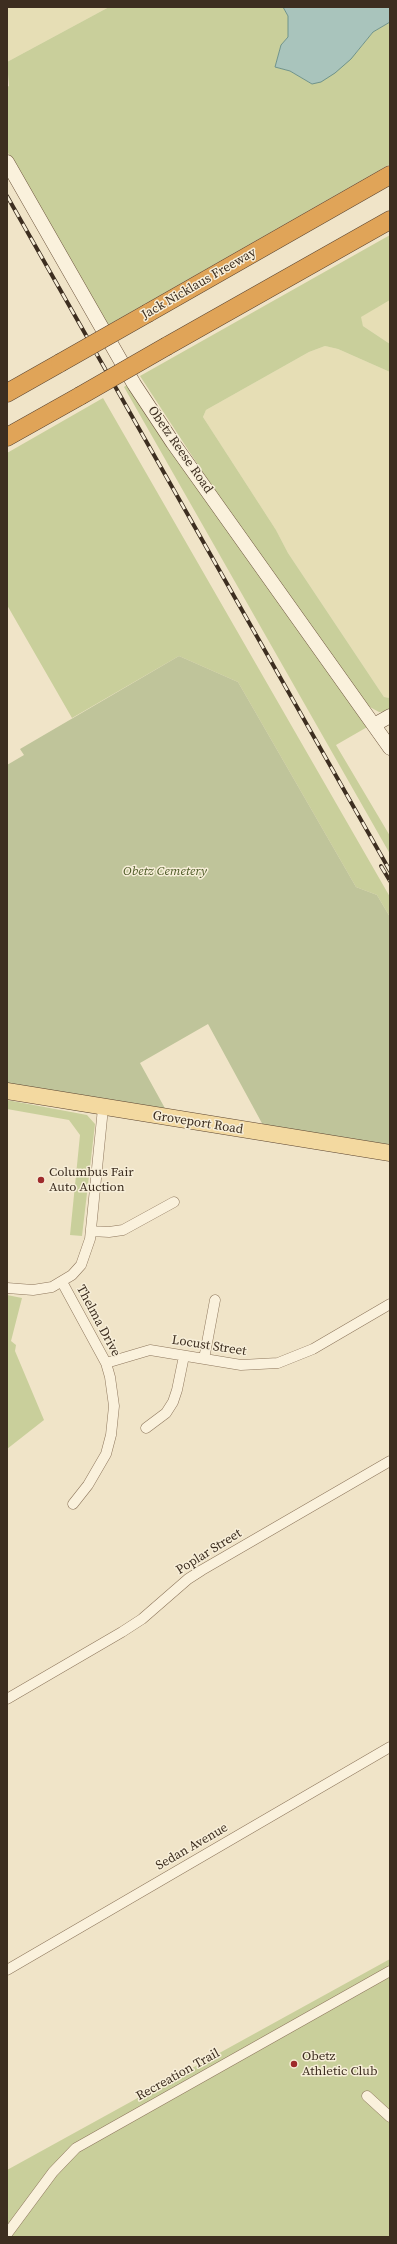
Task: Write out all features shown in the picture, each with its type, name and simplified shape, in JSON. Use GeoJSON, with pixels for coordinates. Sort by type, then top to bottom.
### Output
{"type":"FeatureCollection","features":[{"type":"Feature","properties":{"kind":"highway","name":"Jack Nicklaus Freeway"},"geometry":{"type":"LineString","coordinates":[[7,393],[390,175]]}},
{"type":"Feature","properties":{"kind":"highway"},"geometry":{"type":"LineString","coordinates":[[7,437],[390,220]]}},
{"type":"Feature","properties":{"kind":"main road","name":"Groveport Road"},"geometry":{"type":"LineString","coordinates":[[7,1092],[390,1154]]}},
{"type":"Feature","properties":{"kind":"street","name":"Obetz Reese Road"},"geometry":{"type":"LineString","coordinates":[[7,162],[134,384],[173,443],[390,748]]}},
{"type":"Feature","properties":{"kind":"street"},"geometry":{"type":"LineString","coordinates":[[374,725],[390,716]]}},
{"type":"Feature","properties":{"kind":"street"},"geometry":{"type":"LineString","coordinates":[[7,1288],[33,1290],[52,1287],[62,1282],[80,1265],[86,1252],[91,1231],[103,1108]]}},
{"type":"Feature","properties":{"kind":"street"},"geometry":{"type":"LineString","coordinates":[[91,1231],[109,1232],[123,1230],[174,1202]]}},
{"type":"Feature","properties":{"kind":"street","name":"Thelma Drive"},"geometry":{"type":"LineString","coordinates":[[62,1282],[106,1363],[110,1377],[114,1406],[111,1435],[100,1466],[73,1504]]}},
{"type":"Feature","properties":{"kind":"street"},"geometry":{"type":"LineString","coordinates":[[204,1359],[215,1300]]}},
{"type":"Feature","properties":{"kind":"street","name":"Locust Street"},"geometry":{"type":"LineString","coordinates":[[106,1363],[150,1350],[241,1365],[278,1363],[313,1348],[390,1304]]}},
{"type":"Feature","properties":{"kind":"street"},"geometry":{"type":"LineString","coordinates":[[146,1428],[166,1413],[173,1402],[184,1356]]}},
{"type":"Feature","properties":{"kind":"street","name":"Poplar Street"},"geometry":{"type":"LineString","coordinates":[[7,1699],[142,1619],[188,1579],[202,1570],[390,1461]]}},
{"type":"Feature","properties":{"kind":"street","name":"Sedan Avenue"},"geometry":{"type":"LineString","coordinates":[[7,1970],[390,1747]]}},
{"type":"Feature","properties":{"kind":"street","name":"Recreation Trail"},"geometry":{"type":"LineString","coordinates":[[7,2234],[53,2172],[76,2148],[390,1970]]}},
{"type":"Feature","properties":{"kind":"street"},"geometry":{"type":"LineString","coordinates":[[367,2096],[390,2117]]}},
{"type":"Feature","properties":{"kind":"shaded area"},"geometry":{"type":"Polygon","coordinates":[[[7,7],[109,7],[7,62],[7,7]]]}},
{"type":"Feature","properties":{"kind":"shaded area"},"geometry":{"type":"Polygon","coordinates":[[[390,300],[390,344],[363,326],[360,317],[390,300]]]}},
{"type":"Feature","properties":{"kind":"shaded area"},"geometry":{"type":"Polygon","coordinates":[[[325,346],[338,349],[390,372],[390,698],[384,697],[288,553],[276,530],[203,417],[206,410],[309,352],[325,346]]]}},
{"type":"Feature","properties":{"kind":"green space"},"geometry":{"type":"Polygon","coordinates":[[[109,7],[283,7],[288,16],[288,37],[281,45],[275,67],[290,71],[312,84],[357,52],[373,32],[390,22],[390,164],[108,325],[7,151],[7,87],[9,86],[7,62],[109,7]]]}},
{"type":"Feature","properties":{"kind":"green space"},"geometry":{"type":"Polygon","coordinates":[[[390,235],[390,300],[361,317],[363,326],[390,344],[390,372],[338,349],[325,346],[309,352],[206,410],[203,417],[276,530],[288,553],[384,697],[390,698],[390,711],[379,712],[368,706],[213,488],[140,376],[390,235]]]}},
{"type":"Feature","properties":{"kind":"green space"},"geometry":{"type":"Polygon","coordinates":[[[128,384],[369,726],[336,745],[390,836],[390,854],[124,387],[128,384]]]}},
{"type":"Feature","properties":{"kind":"green space"},"geometry":{"type":"Polygon","coordinates":[[[103,398],[390,897],[390,917],[377,895],[356,887],[238,682],[179,656],[72,718],[7,605],[7,453],[103,398]]]}},
{"type":"Feature","properties":{"kind":"green space","name":"Obetz Cemetery"},"geometry":{"type":"Polygon","coordinates":[[[179,656],[238,682],[356,887],[377,895],[390,917],[390,1147],[264,1127],[208,1024],[140,1063],[167,1112],[7,1085],[7,765],[24,755],[20,749],[179,656]]]}},
{"type":"Feature","properties":{"kind":"green space"},"geometry":{"type":"Polygon","coordinates":[[[7,1100],[87,1115],[95,1124],[82,1236],[70,1235],[80,1135],[69,1120],[7,1109],[7,1100]]]}},
{"type":"Feature","properties":{"kind":"green space"},"geometry":{"type":"Polygon","coordinates":[[[7,1295],[22,1298],[11,1341],[16,1345],[15,1351],[44,1420],[7,1449],[7,1295]]]}},
{"type":"Feature","properties":{"kind":"green space","name":"Obetz Athletic Club"},"geometry":{"type":"Polygon","coordinates":[[[390,1959],[390,2237],[7,2237],[7,2170],[390,1959]]]}},
{"type":"Feature","properties":{"kind":"water"},"geometry":{"type":"Polygon","coordinates":[[[283,7],[390,7],[390,22],[373,32],[351,59],[335,73],[321,82],[312,84],[290,71],[275,67],[281,45],[288,37],[288,16],[283,7]]]}},
{"type":"Feature","properties":{"kind":"railway"},"geometry":{"type":"LineString","coordinates":[[7,196],[390,871]]}},
{"type":"Feature","properties":{"kind":"railway"},"geometry":{"type":"LineString","coordinates":[[381,866],[390,881]]}},
{"type":"Feature","properties":{"kind":"place","name":"Columbus Fair Auto Auction"},"geometry":{"type":"Point","coordinates":[41,1180]}},
{"type":"Feature","properties":{"kind":"place","name":"Obetz Athletic Club"},"geometry":{"type":"Point","coordinates":[294,2064]}}]}
